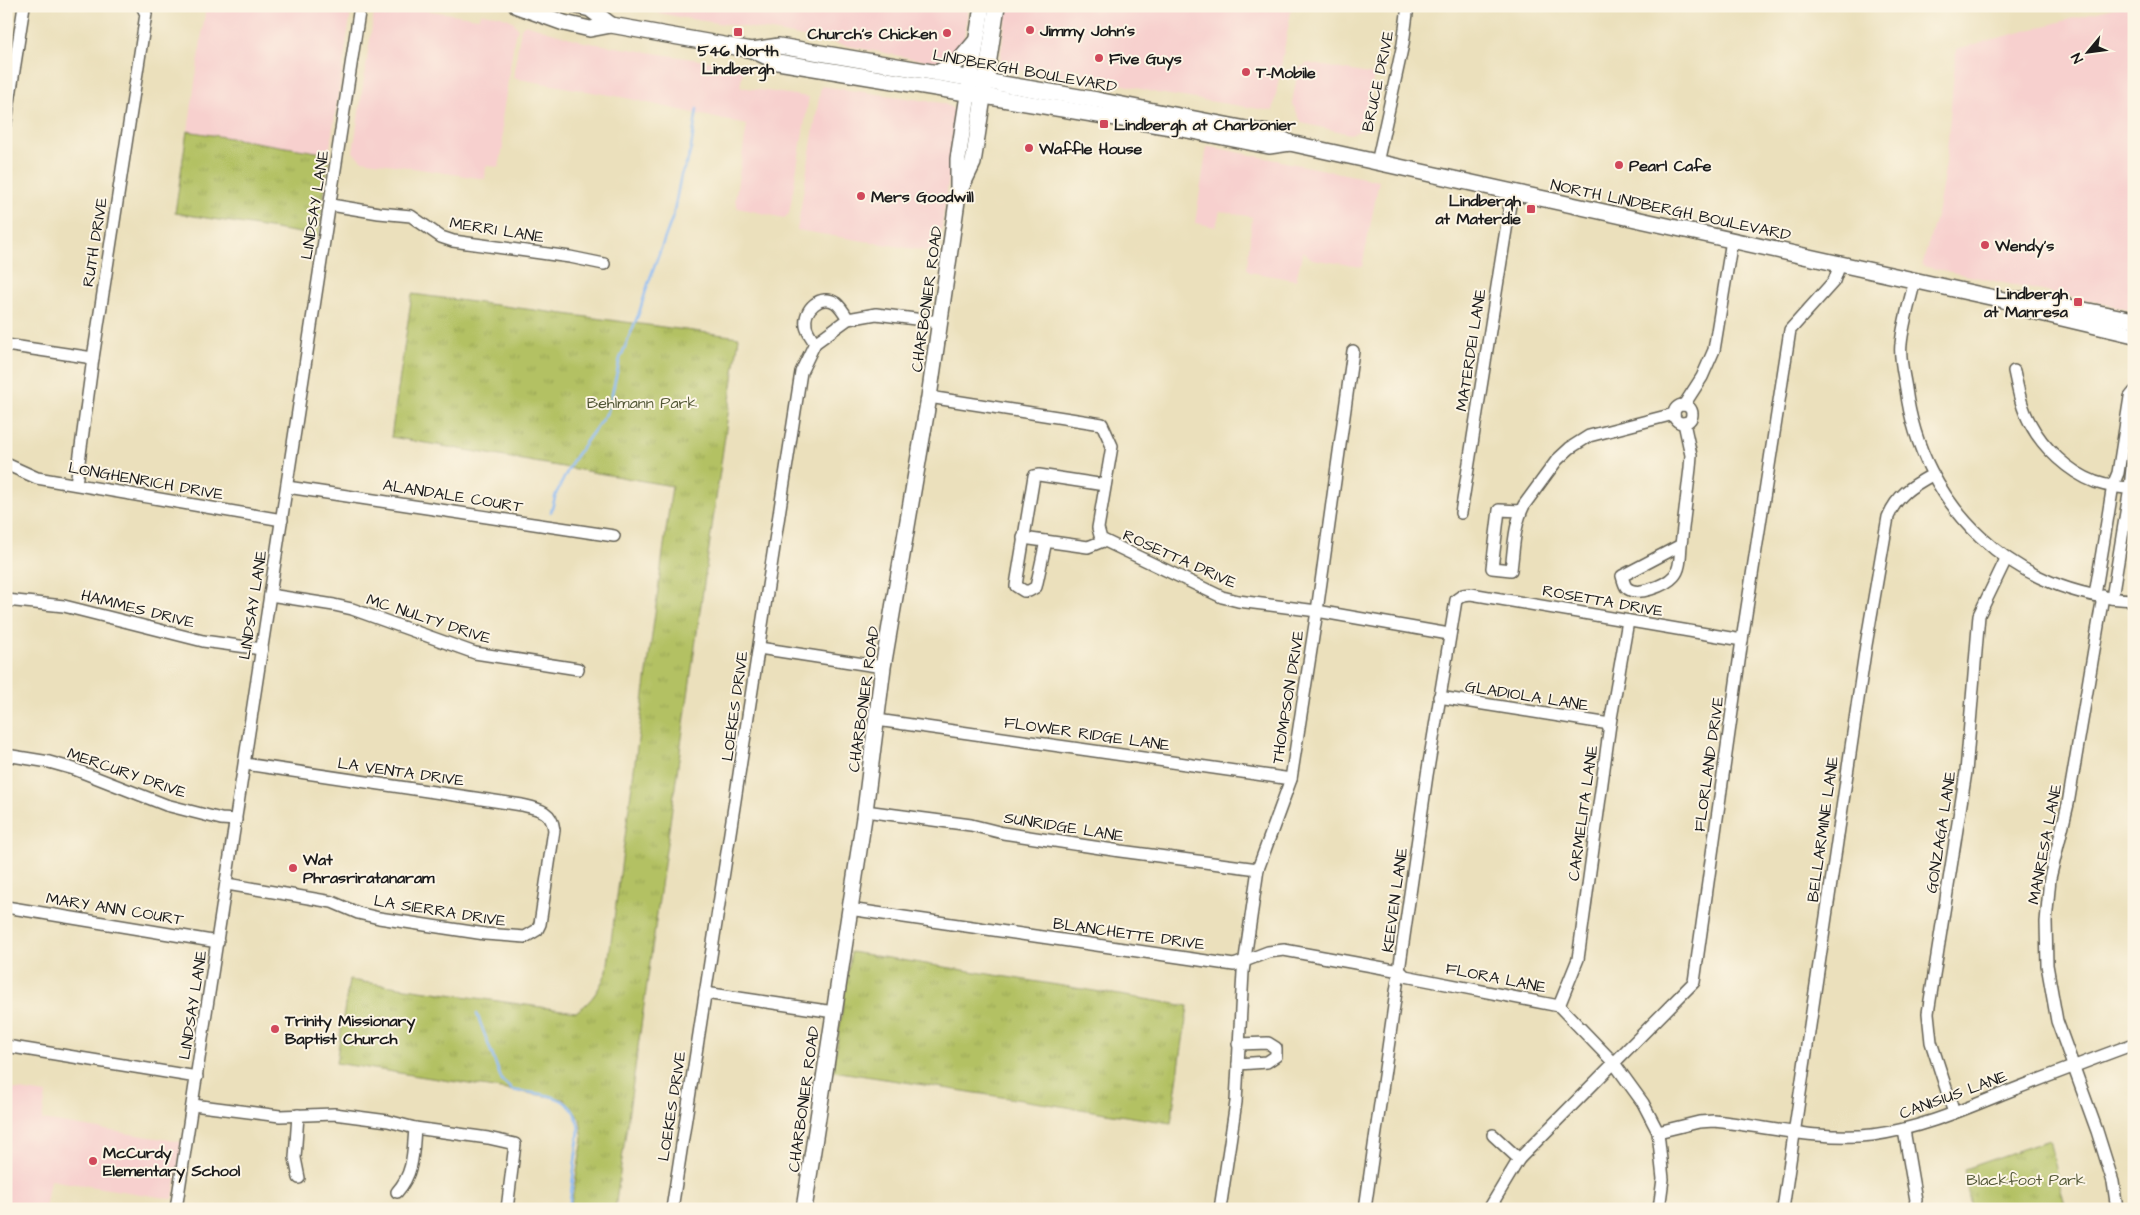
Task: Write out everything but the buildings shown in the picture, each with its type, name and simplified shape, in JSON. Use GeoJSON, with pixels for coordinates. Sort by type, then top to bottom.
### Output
{"type":"FeatureCollection","features":[{"type":"Feature","properties":{"kind":"main road","name":"LINDBERGH BOULEVARD"},"geometry":{"type":"LineString","coordinates":[[517,6],[590,29],[610,25],[752,50],[778,62],[1215,134],[1269,146],[1290,143]]}},
{"type":"Feature","properties":{"kind":"main road","name":"LINDBERGH BOULEVARD"},"geometry":{"type":"LineString","coordinates":[[578,6],[590,9],[610,25]]}},
{"type":"Feature","properties":{"kind":"main road","name":"CHARBONIER ROAD"},"geometry":{"type":"LineString","coordinates":[[804,1209],[865,811],[878,720],[883,668],[930,397],[958,194],[958,159],[982,6]]}},
{"type":"Feature","properties":{"kind":"main road","name":"CHARBONIER ROAD"},"geometry":{"type":"LineString","coordinates":[[958,194],[973,163],[997,6]]}},
{"type":"Feature","properties":{"kind":"main road"},"geometry":{"type":"LineString","coordinates":[[937,73],[959,61],[976,41]]}},
{"type":"Feature","properties":{"kind":"main road","name":"LINDBERGH BOULEVARD"},"geometry":{"type":"LineString","coordinates":[[752,50],[779,46],[1022,86],[1270,133],[1290,143],[1331,153]]}},
{"type":"Feature","properties":{"kind":"main road"},"geometry":{"type":"LineString","coordinates":[[990,55],[1001,73],[1022,86]]}},
{"type":"Feature","properties":{"kind":"main road"},"geometry":{"type":"LineString","coordinates":[[934,89],[952,101],[964,119]]}},
{"type":"Feature","properties":{"kind":"main road","name":"NORTH LINDBERGH BOULEVARD"},"geometry":{"type":"LineString","coordinates":[[1331,153],[2004,300],[2028,310],[2134,336]]}},
{"type":"Feature","properties":{"kind":"main road","name":"NORTH LINDBERGH BOULEVARD"},"geometry":{"type":"LineString","coordinates":[[2004,300],[2029,299],[2134,320]]}},
{"type":"Feature","properties":{"kind":"street"},"geometry":{"type":"LineString","coordinates":[[6,122],[24,6]]}},
{"type":"Feature","properties":{"kind":"street","name":"RUTH DRIVE"},"geometry":{"type":"LineString","coordinates":[[76,484],[93,358],[146,14],[142,6]]}},
{"type":"Feature","properties":{"kind":"street","name":"LINDSAY LANE"},"geometry":{"type":"LineString","coordinates":[[176,1209],[360,6]]}},
{"type":"Feature","properties":{"kind":"street","name":"BRUCE DRIVE"},"geometry":{"type":"LineString","coordinates":[[1377,163],[1404,44],[1408,6]]}},
{"type":"Feature","properties":{"kind":"street","name":"MATERDEI LANE"},"geometry":{"type":"LineString","coordinates":[[1461,513],[1512,192]]}},
{"type":"Feature","properties":{"kind":"street","name":"MERRI LANE"},"geometry":{"type":"LineString","coordinates":[[330,205],[411,216],[441,237],[453,241],[570,257],[604,264]]}},
{"type":"Feature","properties":{"kind":"street"},"geometry":{"type":"LineString","coordinates":[[1684,406],[1702,377],[1714,350],[1732,240]]}},
{"type":"Feature","properties":{"kind":"street","name":"FLORLAND DRIVE"},"geometry":{"type":"LineString","coordinates":[[1489,1209],[1519,1159],[1694,982],[1742,640],[1790,330],[1834,281],[1840,264]]}},
{"type":"Feature","properties":{"kind":"street"},"geometry":{"type":"LineString","coordinates":[[1915,280],[1901,345],[1909,412],[1932,475],[1963,520],[2006,559],[2051,582],[2103,596],[2134,600]]}},
{"type":"Feature","properties":{"kind":"street"},"geometry":{"type":"LineString","coordinates":[[815,343],[806,326],[806,315],[816,303],[822,300],[829,300],[837,304],[848,319]]}},
{"type":"Feature","properties":{"kind":"street","name":"LOEKES DRIVE"},"geometry":{"type":"LineString","coordinates":[[672,1209],[801,372],[815,343],[848,319],[876,314],[939,322]]}},
{"type":"Feature","properties":{"kind":"street"},"geometry":{"type":"LineString","coordinates":[[6,344],[93,358]]}},
{"type":"Feature","properties":{"kind":"street","name":"THOMPSON DRIVE"},"geometry":{"type":"LineString","coordinates":[[1220,1209],[1236,1102],[1238,1044],[1245,960],[1258,869],[1291,779],[1318,611],[1352,351]]}},
{"type":"Feature","properties":{"kind":"street"},"geometry":{"type":"LineString","coordinates":[[2014,371],[2020,399],[2030,424],[2046,446],[2066,465],[2095,482],[2132,488]]}},
{"type":"Feature","properties":{"kind":"street","name":"MANRESA LANE"},"geometry":{"type":"LineString","coordinates":[[2117,1209],[2113,1182],[2097,1131],[2057,1020],[2047,965],[2046,922],[2050,878],[2069,794],[2103,596],[2113,485],[2118,473],[2130,397],[2134,392]]}},
{"type":"Feature","properties":{"kind":"street","name":"ROSETTA DRIVE"},"geometry":{"type":"LineString","coordinates":[[930,397],[1102,424],[1112,446],[1098,528],[1103,541],[1222,597],[1238,601],[1318,611],[1449,634]]}},
{"type":"Feature","properties":{"kind":"street"},"geometry":{"type":"LineString","coordinates":[[1521,511],[1498,510],[1492,568],[1511,570],[1517,518],[1557,460],[1570,448],[1589,436],[1674,414],[1678,407],[1684,406],[1691,410],[1692,415],[1684,423],[1679,422],[1674,414]]}},
{"type":"Feature","properties":{"kind":"street"},"geometry":{"type":"LineString","coordinates":[[1681,545],[1622,576],[1626,587],[1634,591],[1644,592],[1660,585],[1674,576],[1679,563],[1690,468],[1691,455],[1684,423]]}},
{"type":"Feature","properties":{"kind":"street","name":"MANRESA LANE"},"geometry":{"type":"LineString","coordinates":[[2103,596],[2132,488],[2134,449]]}},
{"type":"Feature","properties":{"kind":"street","name":"LONGHENRICH DRIVE"},"geometry":{"type":"LineString","coordinates":[[6,464],[37,478],[282,520]]}},
{"type":"Feature","properties":{"kind":"street","name":"BELLARMINE LANE"},"geometry":{"type":"LineString","coordinates":[[1783,1209],[1865,654],[1888,517],[1893,504],[1908,488],[1932,475]]}},
{"type":"Feature","properties":{"kind":"street"},"geometry":{"type":"LineString","coordinates":[[1046,541],[1036,587],[1024,591],[1016,586],[1034,476],[1106,485]]}},
{"type":"Feature","properties":{"kind":"street","name":"ALANDALE COURT"},"geometry":{"type":"LineString","coordinates":[[287,487],[614,536]]}},
{"type":"Feature","properties":{"kind":"street"},"geometry":{"type":"LineString","coordinates":[[1024,538],[1088,547],[1103,541]]}},
{"type":"Feature","properties":{"kind":"street","name":"GONZAGA LANE"},"geometry":{"type":"LineString","coordinates":[[1954,1113],[1931,1042],[1928,1013],[1966,772],[1979,615],[2006,559]]}},
{"type":"Feature","properties":{"kind":"street","name":"ROSETTA DRIVE"},"geometry":{"type":"LineString","coordinates":[[1459,597],[1471,594],[1742,640]]}},
{"type":"Feature","properties":{"kind":"street","name":"MC NULTY DRIVE"},"geometry":{"type":"LineString","coordinates":[[270,595],[352,609],[475,653],[578,669]]}},
{"type":"Feature","properties":{"kind":"street","name":"KEEVEN LANE"},"geometry":{"type":"LineString","coordinates":[[1365,1209],[1449,634],[1454,605],[1459,597]]}},
{"type":"Feature","properties":{"kind":"street","name":"HAMMES DRIVE"},"geometry":{"type":"LineString","coordinates":[[6,600],[64,606],[203,641],[262,649]]}},
{"type":"Feature","properties":{"kind":"street","name":"CARMELITA LANE"},"geometry":{"type":"LineString","coordinates":[[1558,1006],[1578,959],[1610,724],[1628,622]]}},
{"type":"Feature","properties":{"kind":"street"},"geometry":{"type":"LineString","coordinates":[[758,648],[883,668]]}},
{"type":"Feature","properties":{"kind":"street","name":"GLADIOLA LANE"},"geometry":{"type":"LineString","coordinates":[[1440,697],[1610,724]]}},
{"type":"Feature","properties":{"kind":"street","name":"FLOWER RIDGE LANE"},"geometry":{"type":"LineString","coordinates":[[878,720],[1291,779]]}},
{"type":"Feature","properties":{"kind":"street","name":"MERCURY DRIVE"},"geometry":{"type":"LineString","coordinates":[[6,755],[49,762],[74,769],[166,805],[221,819],[236,820]]}},
{"type":"Feature","properties":{"kind":"street","name":"LA VENTA DRIVE"},"geometry":{"type":"LineString","coordinates":[[245,764],[522,805],[543,810],[550,816],[554,830],[540,924],[532,934]]}},
{"type":"Feature","properties":{"kind":"street","name":"SUNRIDGE LANE"},"geometry":{"type":"LineString","coordinates":[[865,811],[971,825],[1003,834],[1258,869]]}},
{"type":"Feature","properties":{"kind":"street","name":"LA SIERRA DRIVE"},"geometry":{"type":"LineString","coordinates":[[227,884],[332,902],[358,913],[379,918],[517,938],[532,934]]}},
{"type":"Feature","properties":{"kind":"street","name":"MARY ANN COURT"},"geometry":{"type":"LineString","coordinates":[[6,907],[218,942]]}},
{"type":"Feature","properties":{"kind":"street","name":"BLANCHETTE DRIVE"},"geometry":{"type":"LineString","coordinates":[[849,909],[1234,965],[1268,952],[1284,950],[1400,971]]}},
{"type":"Feature","properties":{"kind":"street","name":"FLORA LANE"},"geometry":{"type":"LineString","coordinates":[[1400,971],[1406,976],[1558,1006],[1614,1063],[1643,1103],[1658,1132],[1663,1178],[1659,1209]]}},
{"type":"Feature","properties":{"kind":"street"},"geometry":{"type":"LineString","coordinates":[[705,993],[834,1012]]}},
{"type":"Feature","properties":{"kind":"street"},"geometry":{"type":"LineString","coordinates":[[1238,1044],[1268,1043],[1276,1048],[1277,1053],[1273,1059],[1267,1062],[1238,1064]]}},
{"type":"Feature","properties":{"kind":"street","name":"CANISIUS LANE"},"geometry":{"type":"LineString","coordinates":[[1658,1132],[1699,1122],[1714,1121],[1835,1137],[1871,1135],[1904,1130],[1954,1113],[2134,1044]]}},
{"type":"Feature","properties":{"kind":"street"},"geometry":{"type":"LineString","coordinates":[[6,1046],[197,1077]]}},
{"type":"Feature","properties":{"kind":"street"},"geometry":{"type":"LineString","coordinates":[[193,1105],[268,1115],[334,1114],[388,1121],[415,1128],[488,1138],[515,1144],[507,1209]]}},
{"type":"Feature","properties":{"kind":"street"},"geometry":{"type":"LineString","coordinates":[[298,1115],[295,1158],[299,1178]]}},
{"type":"Feature","properties":{"kind":"street"},"geometry":{"type":"LineString","coordinates":[[397,1192],[407,1181],[411,1165],[415,1128]]}},
{"type":"Feature","properties":{"kind":"street"},"geometry":{"type":"LineString","coordinates":[[1904,1130],[1916,1200],[1914,1209]]}},
{"type":"Feature","properties":{"kind":"street"},"geometry":{"type":"LineString","coordinates":[[1493,1135],[1519,1159]]}},
{"type":"Feature","properties":{"kind":"shaded area"},"geometry":{"type":"Polygon","coordinates":[[[206,6],[352,6],[329,154],[188,131],[206,6]]]}},
{"type":"Feature","properties":{"kind":"shaded area"},"geometry":{"type":"Polygon","coordinates":[[[375,6],[398,6],[478,18],[482,13],[501,16],[513,21],[518,29],[515,35],[502,119],[503,147],[499,167],[486,166],[485,179],[361,160],[353,152],[375,6]]]}},
{"type":"Feature","properties":{"kind":"shaded area"},"geometry":{"type":"Polygon","coordinates":[[[625,6],[969,6],[963,45],[957,55],[946,61],[930,62],[778,32],[684,18],[625,6]]]}},
{"type":"Feature","properties":{"kind":"shaded area"},"geometry":{"type":"Polygon","coordinates":[[[1007,6],[1292,6],[1273,111],[1157,93],[1084,75],[1078,66],[1075,79],[1007,68],[1000,59],[1007,6]]]}},
{"type":"Feature","properties":{"kind":"shaded area"},"geometry":{"type":"Polygon","coordinates":[[[2120,6],[2134,6],[2134,310],[1922,266],[1938,209],[1946,163],[1956,49],[2120,6]]]}},
{"type":"Feature","properties":{"kind":"shaded area"},"geometry":{"type":"Polygon","coordinates":[[[525,24],[584,42],[744,67],[740,87],[809,97],[789,214],[784,218],[738,208],[735,200],[747,125],[626,98],[513,78],[521,28],[525,24]]]}},
{"type":"Feature","properties":{"kind":"shaded area"},"geometry":{"type":"Polygon","coordinates":[[[1308,63],[1374,75],[1363,130],[1350,134],[1302,123],[1292,103],[1298,69],[1308,63]]]}},
{"type":"Feature","properties":{"kind":"shaded area"},"geometry":{"type":"Polygon","coordinates":[[[821,86],[942,103],[951,107],[955,112],[957,123],[938,253],[797,230],[821,86]]]}},
{"type":"Feature","properties":{"kind":"shaded area"},"geometry":{"type":"Polygon","coordinates":[[[1207,146],[1379,181],[1362,267],[1312,259],[1303,251],[1296,280],[1249,272],[1247,268],[1252,217],[1220,211],[1216,227],[1195,223],[1207,146]]]}},
{"type":"Feature","properties":{"kind":"shaded area","name":"McCurdy Elementary School"},"geometry":{"type":"Polygon","coordinates":[[[6,1088],[46,1094],[42,1120],[182,1142],[173,1199],[50,1180],[45,1209],[6,1209],[6,1088]]]}},
{"type":"Feature","properties":{"kind":"green space"},"geometry":{"type":"Polygon","coordinates":[[[187,131],[329,154],[319,236],[175,213],[187,131]]]}},
{"type":"Feature","properties":{"kind":"green space","name":"Behlmann Park"},"geometry":{"type":"Polygon","coordinates":[[[412,294],[739,337],[615,1209],[570,1209],[583,1140],[580,1119],[564,1099],[336,1063],[349,980],[576,1012],[591,999],[598,989],[607,971],[672,486],[391,437],[412,294]]]}},
{"type":"Feature","properties":{"kind":"green space"},"geometry":{"type":"Polygon","coordinates":[[[851,952],[1188,1006],[1171,1123],[833,1071],[851,952]]]}},
{"type":"Feature","properties":{"kind":"green space","name":"Blackfoot Park"},"geometry":{"type":"Polygon","coordinates":[[[2049,1140],[2066,1209],[1971,1209],[1964,1169],[2049,1140]]]}},
{"type":"Feature","properties":{"kind":"waterway"},"geometry":{"type":"LineString","coordinates":[[551,512],[556,494],[573,460],[608,411],[620,359],[639,313],[673,216],[681,175],[691,148],[697,109]]}},
{"type":"Feature","properties":{"kind":"waterway"},"geometry":{"type":"LineString","coordinates":[[477,1014],[502,1081],[512,1090],[545,1095],[564,1102],[571,1108],[576,1118],[579,1130],[569,1209]]}},
{"type":"Feature","properties":{"kind":"place","name":"Jimmy John's"},"geometry":{"type":"Point","coordinates":[1030,30]}},
{"type":"Feature","properties":{"kind":"place","name":"546 North Lindbergh"},"geometry":{"type":"Point","coordinates":[738,32]}},
{"type":"Feature","properties":{"kind":"place","name":"Church's Chicken"},"geometry":{"type":"Point","coordinates":[947,33]}},
{"type":"Feature","properties":{"kind":"place","name":"Five Guys"},"geometry":{"type":"Point","coordinates":[1099,58]}},
{"type":"Feature","properties":{"kind":"place","name":"T-Mobile"},"geometry":{"type":"Point","coordinates":[1246,72]}},
{"type":"Feature","properties":{"kind":"place","name":"Lindbergh at Charbonier"},"geometry":{"type":"Point","coordinates":[1104,124]}},
{"type":"Feature","properties":{"kind":"place","name":"Waffle House"},"geometry":{"type":"Point","coordinates":[1029,148]}},
{"type":"Feature","properties":{"kind":"place","name":"Pearl Cafe"},"geometry":{"type":"Point","coordinates":[1619,165]}},
{"type":"Feature","properties":{"kind":"place","name":"Mers Goodwill"},"geometry":{"type":"Point","coordinates":[861,196]}},
{"type":"Feature","properties":{"kind":"place","name":"Lindbergh at Materdie"},"geometry":{"type":"Point","coordinates":[1531,209]}},
{"type":"Feature","properties":{"kind":"place","name":"Wendy's"},"geometry":{"type":"Point","coordinates":[1985,245]}},
{"type":"Feature","properties":{"kind":"place","name":"Lindbergh at Manresa"},"geometry":{"type":"Point","coordinates":[2078,302]}},
{"type":"Feature","properties":{"kind":"place","name":"Wat Phrasriratanaram"},"geometry":{"type":"Point","coordinates":[293,868]}},
{"type":"Feature","properties":{"kind":"place","name":"Trinity Missionary Baptist Church"},"geometry":{"type":"Point","coordinates":[275,1029]}},
{"type":"Feature","properties":{"kind":"place","name":"McCurdy Elementary School"},"geometry":{"type":"Point","coordinates":[93,1161]}}]}
